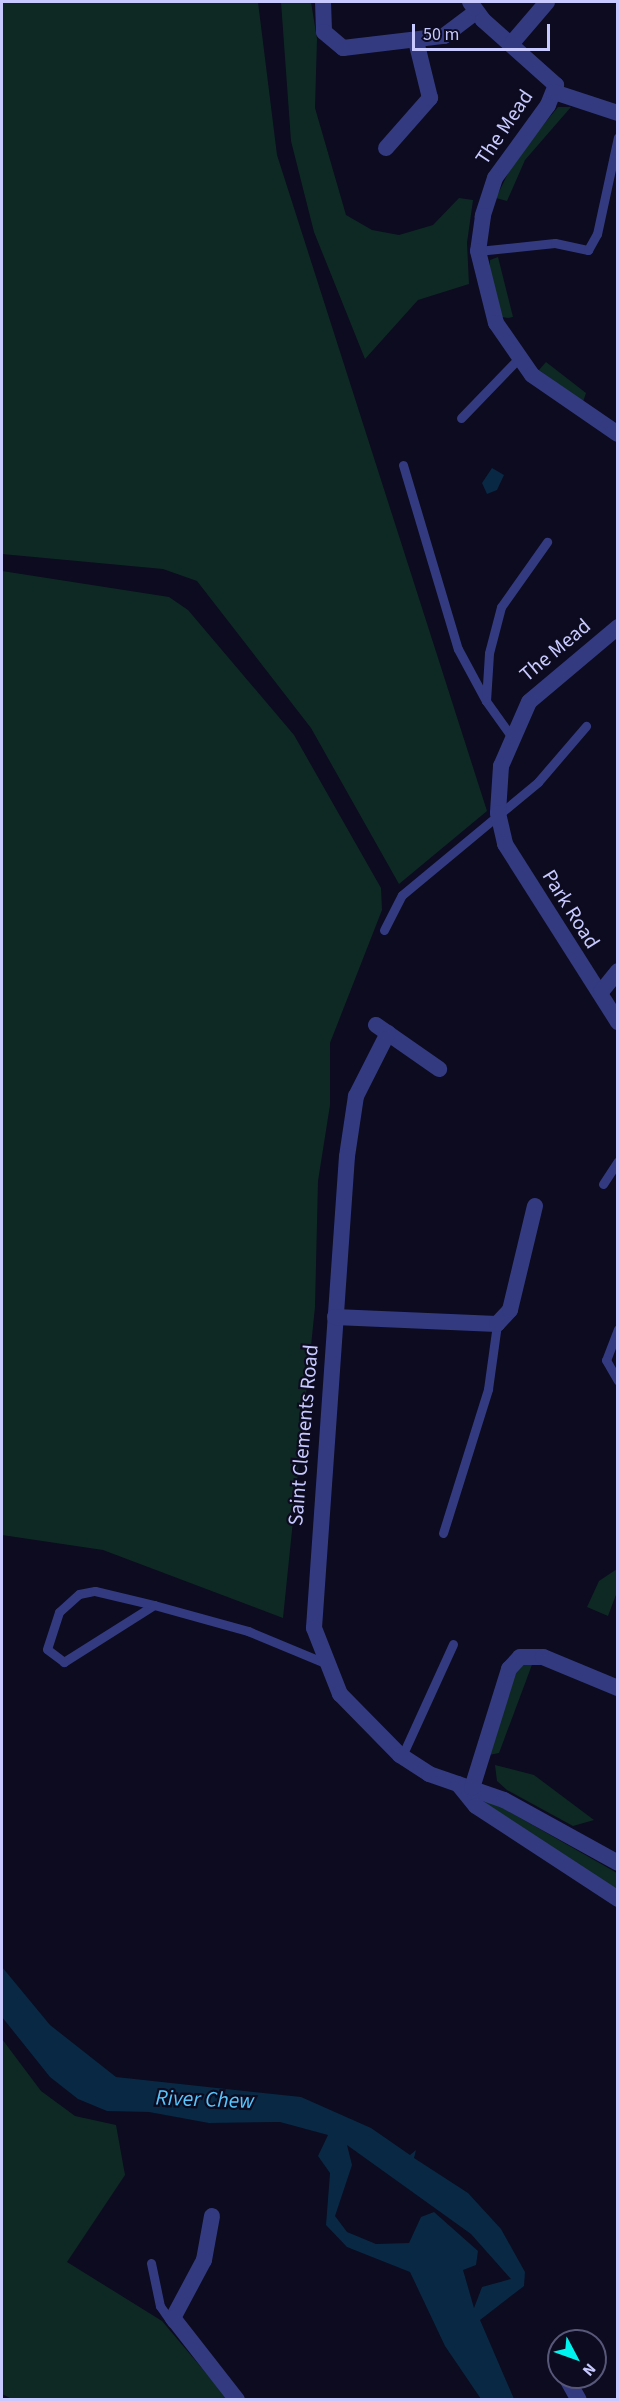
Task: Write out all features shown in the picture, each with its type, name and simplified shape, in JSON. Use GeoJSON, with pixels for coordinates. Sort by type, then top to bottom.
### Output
{"type":"FeatureCollection","features":[{"type":"Feature","properties":{"kind":"street"},"geometry":{"type":"LineString","coordinates":[[323,2],[324,32],[343,48],[444,36],[473,7]]}},
{"type":"Feature","properties":{"kind":"street"},"geometry":{"type":"LineString","coordinates":[[512,43],[546,2]]}},
{"type":"Feature","properties":{"kind":"street","name":"The Mead"},"geometry":{"type":"LineString","coordinates":[[473,7],[552,78],[554,92],[495,178],[478,251],[496,323],[518,359],[549,390],[618,434]]}},
{"type":"Feature","properties":{"kind":"street"},"geometry":{"type":"LineString","coordinates":[[387,148],[430,98],[416,40]]}},
{"type":"Feature","properties":{"kind":"street"},"geometry":{"type":"LineString","coordinates":[[554,92],[618,113]]}},
{"type":"Feature","properties":{"kind":"street","name":"The Mead"},"geometry":{"type":"LineString","coordinates":[[498,813],[501,766],[511,736],[528,702],[554,676],[618,627]]}},
{"type":"Feature","properties":{"kind":"street","name":"Park Road"},"geometry":{"type":"LineString","coordinates":[[498,813],[505,844],[618,1022]]}},
{"type":"Feature","properties":{"kind":"street"},"geometry":{"type":"LineString","coordinates":[[601,992],[618,971]]}},
{"type":"Feature","properties":{"kind":"street","name":"Saint Clements Road"},"geometry":{"type":"LineString","coordinates":[[439,1068],[382,1029],[356,1096],[335,1317],[313,1592],[314,1628],[325,1663],[340,1694],[402,1756],[465,1786],[504,1800],[618,1863]]}},
{"type":"Feature","properties":{"kind":"street"},"geometry":{"type":"LineString","coordinates":[[335,1317],[497,1324],[510,1310],[535,1206]]}},
{"type":"Feature","properties":{"kind":"street"},"geometry":{"type":"LineString","coordinates":[[465,1786],[509,1669],[520,1657],[543,1657],[618,1688]]}},
{"type":"Feature","properties":{"kind":"street","name":"Saint Clements Road"},"geometry":{"type":"LineString","coordinates":[[465,1786],[476,1806],[618,1899]]}},
{"type":"Feature","properties":{"kind":"street"},"geometry":{"type":"LineString","coordinates":[[212,2216],[204,2260],[177,2307],[176,2327],[237,2400]]}},
{"type":"Feature","properties":{"kind":"lane"},"geometry":{"type":"LineString","coordinates":[[478,251],[555,243],[588,250],[597,234],[618,137]]}},
{"type":"Feature","properties":{"kind":"lane"},"geometry":{"type":"LineString","coordinates":[[461,418],[518,359]]}},
{"type":"Feature","properties":{"kind":"lane"},"geometry":{"type":"LineString","coordinates":[[403,465],[469,679],[511,736]]}},
{"type":"Feature","properties":{"kind":"lane"},"geometry":{"type":"LineString","coordinates":[[486,701],[489,653],[501,607],[547,542]]}},
{"type":"Feature","properties":{"kind":"lane"},"geometry":{"type":"LineString","coordinates":[[384,930],[402,895],[538,782],[586,726]]}},
{"type":"Feature","properties":{"kind":"lane"},"geometry":{"type":"LineString","coordinates":[[603,1184],[618,1161]]}},
{"type":"Feature","properties":{"kind":"lane"},"geometry":{"type":"LineString","coordinates":[[442,1533],[488,1389],[497,1324]]}},
{"type":"Feature","properties":{"kind":"lane"},"geometry":{"type":"LineString","coordinates":[[618,1329],[606,1360],[618,1381]]}},
{"type":"Feature","properties":{"kind":"lane"},"geometry":{"type":"LineString","coordinates":[[154,1605],[64,1662],[47,1649],[58,1612],[79,1594],[95,1590],[154,1605],[248,1631],[325,1663]]}},
{"type":"Feature","properties":{"kind":"lane"},"geometry":{"type":"LineString","coordinates":[[402,1756],[453,1644]]}},
{"type":"Feature","properties":{"kind":"lane"},"geometry":{"type":"LineString","coordinates":[[151,2263],[160,2306],[176,2327]]}},
{"type":"Feature","properties":{"kind":"green space"},"geometry":{"type":"Polygon","coordinates":[[[2,2],[258,2],[277,155],[487,811],[399,884],[311,728],[197,581],[163,569],[2,554],[2,2]]]}},
{"type":"Feature","properties":{"kind":"green space"},"geometry":{"type":"Polygon","coordinates":[[[281,2],[311,2],[317,39],[315,108],[346,215],[372,230],[399,235],[433,225],[459,198],[473,200],[467,243],[469,284],[418,300],[365,359],[314,232],[291,141],[281,2]]]}},
{"type":"Feature","properties":{"kind":"green space"},"geometry":{"type":"Polygon","coordinates":[[[558,107],[571,107],[525,160],[507,201],[496,198],[515,159],[558,107]]]}},
{"type":"Feature","properties":{"kind":"green space"},"geometry":{"type":"Polygon","coordinates":[[[498,257],[513,317],[502,317],[490,279],[490,260],[498,257]]]}},
{"type":"Feature","properties":{"kind":"green space"},"geometry":{"type":"Polygon","coordinates":[[[546,362],[586,393],[583,402],[539,370],[546,362]]]}},
{"type":"Feature","properties":{"kind":"green space"},"geometry":{"type":"Polygon","coordinates":[[[2,571],[169,597],[188,610],[294,735],[381,888],[382,910],[330,1043],[330,1105],[318,1181],[315,1307],[283,1618],[103,1550],[2,1535],[2,571]]]}},
{"type":"Feature","properties":{"kind":"green space"},"geometry":{"type":"Polygon","coordinates":[[[617,1569],[617,1592],[608,1616],[587,1607],[599,1581],[617,1569]]]}},
{"type":"Feature","properties":{"kind":"green space"},"geometry":{"type":"Polygon","coordinates":[[[533,1662],[499,1753],[489,1755],[512,1678],[523,1664],[533,1662]]]}},
{"type":"Feature","properties":{"kind":"green space"},"geometry":{"type":"Polygon","coordinates":[[[495,1765],[534,1775],[594,1820],[573,1826],[507,1790],[497,1781],[495,1765]]]}},
{"type":"Feature","properties":{"kind":"green space"},"geometry":{"type":"Polygon","coordinates":[[[478,1800],[494,1803],[617,1873],[617,1890],[478,1800]]]}},
{"type":"Feature","properties":{"kind":"green space"},"geometry":{"type":"Polygon","coordinates":[[[2,2039],[41,2091],[75,2116],[116,2125],[125,2175],[67,2262],[162,2321],[228,2399],[14,2400],[2,2394],[2,2039]]]}},
{"type":"Feature","properties":{"kind":"water"},"geometry":{"type":"Polygon","coordinates":[[[492,468],[504,475],[497,490],[487,494],[482,483],[492,468]]]}},
{"type":"Feature","properties":{"kind":"water","name":"River Chew"},"geometry":{"type":"Polygon","coordinates":[[[2,1967],[50,2025],[116,2077],[301,2097],[371,2128],[410,2155],[416,2150],[414,2158],[468,2193],[501,2229],[525,2272],[524,2286],[480,2320],[514,2399],[481,2399],[445,2346],[410,2272],[347,2247],[326,2225],[330,2173],[318,2156],[328,2135],[280,2122],[209,2123],[149,2112],[107,2111],[78,2099],[50,2077],[2,2017],[2,1967]],[[347,2145],[352,2165],[335,2216],[347,2232],[376,2244],[409,2243],[421,2217],[434,2212],[478,2251],[476,2265],[463,2270],[474,2308],[482,2287],[511,2279],[471,2234],[347,2145]]]}}]}
